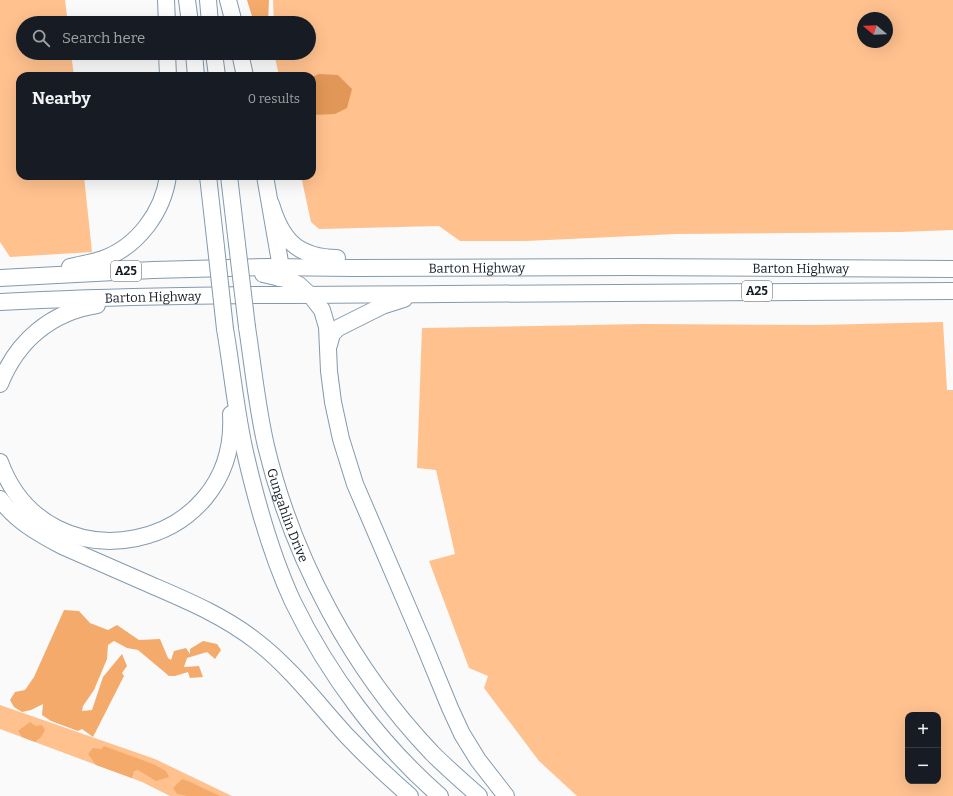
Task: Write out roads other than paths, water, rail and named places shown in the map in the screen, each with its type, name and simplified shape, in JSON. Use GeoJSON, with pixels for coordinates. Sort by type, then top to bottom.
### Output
{"type":"FeatureCollection","features":[{"type":"Feature","properties":{"kind":"highway"},"geometry":{"type":"LineString","coordinates":[[166,0],[167,16]]}},
{"type":"Feature","properties":{"kind":"highway"},"geometry":{"type":"LineString","coordinates":[[187,0],[189,16]]}},
{"type":"Feature","properties":{"kind":"highway"},"geometry":{"type":"LineString","coordinates":[[208,0],[209,16]]}},
{"type":"Feature","properties":{"kind":"highway"},"geometry":{"type":"LineString","coordinates":[[228,0],[232,16]]}},
{"type":"Feature","properties":{"kind":"highway"},"geometry":{"type":"LineString","coordinates":[[167,60],[168,72]]}},
{"type":"Feature","properties":{"kind":"highway"},"geometry":{"type":"LineString","coordinates":[[195,60],[196,72]]}},
{"type":"Feature","properties":{"kind":"highway"},"geometry":{"type":"LineString","coordinates":[[215,60],[216,72]]}},
{"type":"Feature","properties":{"kind":"highway"},"geometry":{"type":"LineString","coordinates":[[242,60],[244,72]]}},
{"type":"Feature","properties":{"kind":"highway"},"geometry":{"type":"LineString","coordinates":[[30,277],[102,259],[127,246],[139,235],[155,215],[164,195],[167,180]]}},
{"type":"Feature","properties":{"kind":"highway","name":"Gungahlin Drive"},"geometry":{"type":"LineString","coordinates":[[208,180],[225,329],[245,451],[264,520],[278,562],[293,601],[314,640],[338,679],[389,746],[440,796]]}},
{"type":"Feature","properties":{"kind":"highway","name":"Gungahlin Drive"},"geometry":{"type":"LineString","coordinates":[[229,180],[247,327],[266,446],[288,520],[302,557],[340,631],[384,696],[433,754],[479,796]]}},
{"type":"Feature","properties":{"kind":"highway"},"geometry":{"type":"LineString","coordinates":[[259,295],[270,290],[276,285],[280,272],[271,204],[266,180]]}},
{"type":"Feature","properties":{"kind":"highway"},"geometry":{"type":"LineString","coordinates":[[271,204],[278,226],[286,238],[302,251],[318,257],[522,262],[629,267]]}},
{"type":"Feature","properties":{"kind":"highway","name":"Barton Highway"},"geometry":{"type":"LineString","coordinates":[[0,278],[222,268],[280,272],[629,267],[953,270]]}},
{"type":"Feature","properties":{"kind":"highway"},"geometry":{"type":"LineString","coordinates":[[280,272],[310,294],[321,307],[325,318],[330,386],[336,419],[349,468],[362,503],[462,734],[478,760],[506,796]]}},
{"type":"Feature","properties":{"kind":"highway","name":"Barton Highway"},"geometry":{"type":"LineString","coordinates":[[0,302],[95,297],[208,295],[711,291],[953,291]]}},
{"type":"Feature","properties":{"kind":"highway"},"geometry":{"type":"LineString","coordinates":[[328,354],[331,336],[338,328],[382,306],[419,294]]}},
{"type":"Feature","properties":{"kind":"highway"},"geometry":{"type":"LineString","coordinates":[[0,384],[9,364],[24,342],[40,328],[67,313],[83,307],[97,305],[175,302],[208,295]]}},
{"type":"Feature","properties":{"kind":"highway"},"geometry":{"type":"LineString","coordinates":[[0,462],[10,483],[26,504],[48,523],[70,533],[96,540],[126,541],[158,532],[178,522],[208,493],[219,474],[227,453],[231,434],[231,421],[225,329]]}},
{"type":"Feature","properties":{"kind":"highway"},"geometry":{"type":"LineString","coordinates":[[0,489],[6,499],[30,528]]}},
{"type":"Feature","properties":{"kind":"highway"},"geometry":{"type":"LineString","coordinates":[[0,499],[14,515],[30,528],[62,546],[189,601],[212,612],[238,628],[272,654],[346,735],[410,796]]}}]}
